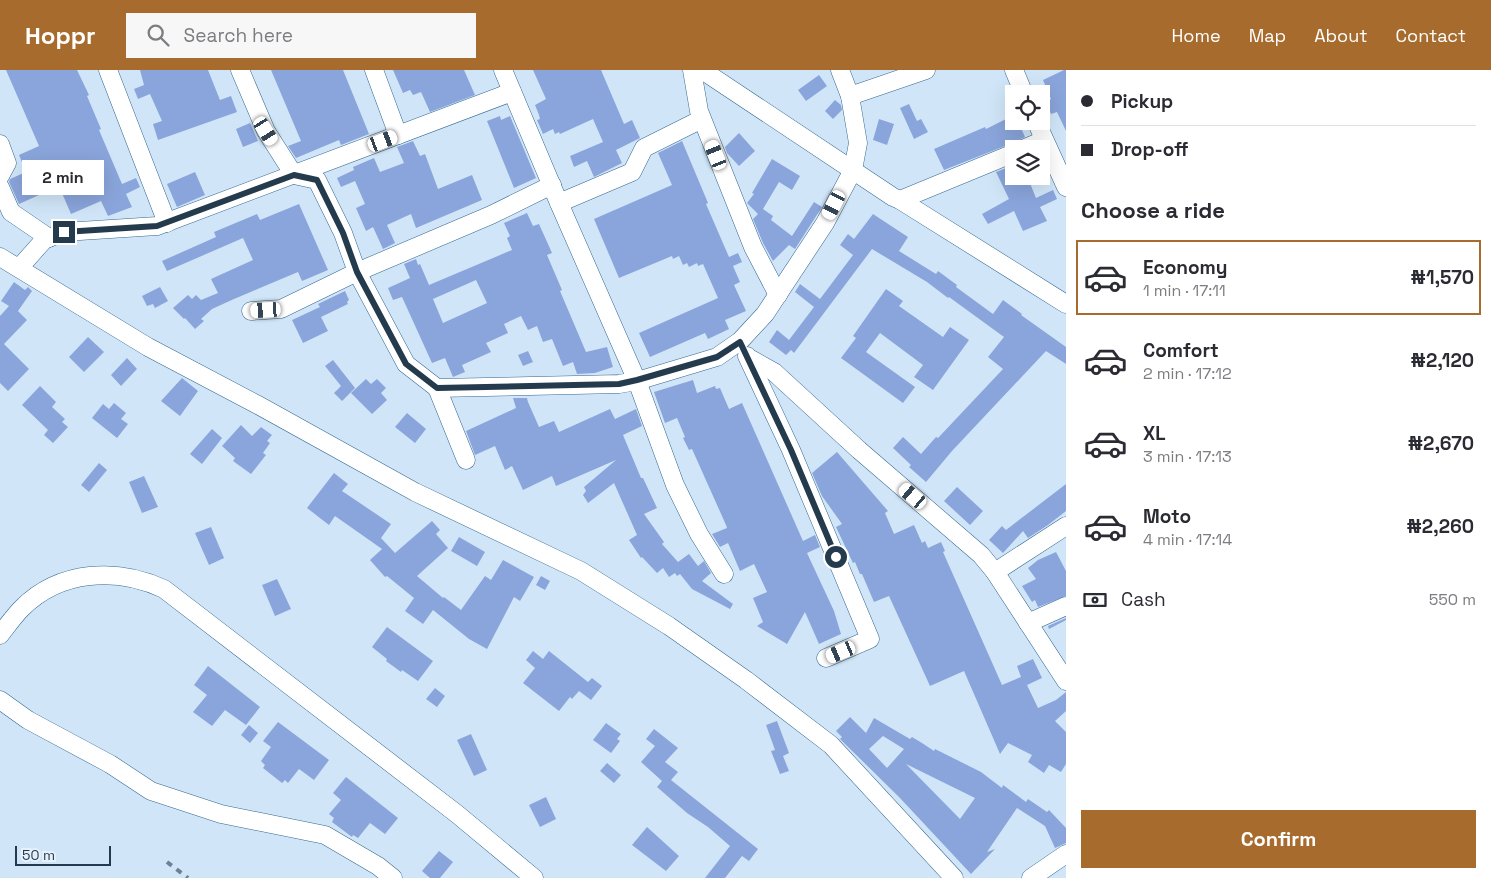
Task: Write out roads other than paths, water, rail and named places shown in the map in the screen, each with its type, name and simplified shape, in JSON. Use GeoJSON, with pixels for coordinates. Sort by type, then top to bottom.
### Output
{"type":"FeatureCollection","features":[{"type":"Feature","properties":{"kind":"street"},"geometry":{"type":"LineString","coordinates":[[108,70],[167,223]]}},
{"type":"Feature","properties":{"kind":"street"},"geometry":{"type":"LineString","coordinates":[[240,70],[266,131],[294,175],[317,180],[343,233],[357,272],[406,364],[437,388],[466,460]]}},
{"type":"Feature","properties":{"kind":"street"},"geometry":{"type":"LineString","coordinates":[[374,70],[398,135]]}},
{"type":"Feature","properties":{"kind":"street"},"geometry":{"type":"LineString","coordinates":[[503,70],[637,380],[675,484],[699,534],[724,574]]}},
{"type":"Feature","properties":{"kind":"street"},"geometry":{"type":"LineString","coordinates":[[692,70],[702,119],[753,247],[778,295]]}},
{"type":"Feature","properties":{"kind":"street"},"geometry":{"type":"LineString","coordinates":[[702,70],[892,197],[900,200],[1066,304]]}},
{"type":"Feature","properties":{"kind":"street"},"geometry":{"type":"LineString","coordinates":[[437,388],[619,384],[717,357],[740,342],[765,314],[826,223],[852,170],[858,143],[850,96],[840,70]]}},
{"type":"Feature","properties":{"kind":"street"},"geometry":{"type":"LineString","coordinates":[[850,96],[926,70]]}},
{"type":"Feature","properties":{"kind":"street"},"geometry":{"type":"LineString","coordinates":[[1014,70],[1020,85]]}},
{"type":"Feature","properties":{"kind":"street"},"geometry":{"type":"LineString","coordinates":[[19,268],[44,240],[64,232],[148,227],[167,223],[512,92]]}},
{"type":"Feature","properties":{"kind":"street"},"geometry":{"type":"LineString","coordinates":[[559,203],[632,172],[644,148],[702,119]]}},
{"type":"Feature","properties":{"kind":"street"},"geometry":{"type":"LineString","coordinates":[[1040,130],[1044,140]]}},
{"type":"Feature","properties":{"kind":"street"},"geometry":{"type":"LineString","coordinates":[[0,144],[7,163],[0,176]]}},
{"type":"Feature","properties":{"kind":"street"},"geometry":{"type":"LineString","coordinates":[[1050,147],[1060,159],[1066,187]]}},
{"type":"Feature","properties":{"kind":"street"},"geometry":{"type":"LineString","coordinates":[[900,200],[1005,157]]}},
{"type":"Feature","properties":{"kind":"street"},"geometry":{"type":"LineString","coordinates":[[251,311],[281,309],[357,272],[491,215],[552,185]]}},
{"type":"Feature","properties":{"kind":"street"},"geometry":{"type":"LineString","coordinates":[[0,187],[11,212],[49,238]]}},
{"type":"Feature","properties":{"kind":"street"},"geometry":{"type":"LineString","coordinates":[[0,257],[148,348],[415,492],[581,571],[669,626],[746,680],[831,745],[954,878]]}},
{"type":"Feature","properties":{"kind":"street"},"geometry":{"type":"LineString","coordinates":[[740,342],[791,450],[870,639],[826,658]]}},
{"type":"Feature","properties":{"kind":"street"},"geometry":{"type":"LineString","coordinates":[[748,358],[774,372],[859,450],[981,555],[995,572],[1066,681]]}},
{"type":"Feature","properties":{"kind":"street"},"geometry":{"type":"LineString","coordinates":[[995,572],[1066,526]]}},
{"type":"Feature","properties":{"kind":"street"},"geometry":{"type":"LineString","coordinates":[[0,635],[22,608],[34,598],[46,590],[74,578],[113,574],[152,583],[164,589],[442,802],[534,878]]}},
{"type":"Feature","properties":{"kind":"street"},"geometry":{"type":"LineString","coordinates":[[1028,623],[1066,606]]}},
{"type":"Feature","properties":{"kind":"street"},"geometry":{"type":"LineString","coordinates":[[0,700],[28,720],[110,764],[151,791],[222,814],[325,835],[378,866],[393,878]]}},
{"type":"Feature","properties":{"kind":"street"},"geometry":{"type":"LineString","coordinates":[[1031,878],[1066,854]]}},
{"type":"Feature","properties":{"kind":"railway"},"geometry":{"type":"LineString","coordinates":[[167,862],[188,878]]}}]}
